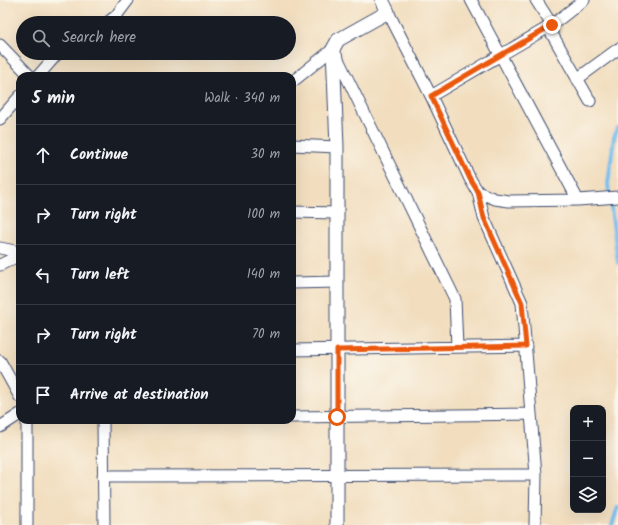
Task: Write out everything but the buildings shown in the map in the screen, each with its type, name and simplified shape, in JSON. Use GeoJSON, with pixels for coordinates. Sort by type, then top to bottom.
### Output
{"type":"FeatureCollection","features":[{"type":"Feature","properties":{"kind":"street"},"geometry":{"type":"LineString","coordinates":[[116,16],[128,0]]}},
{"type":"Feature","properties":{"kind":"street"},"geometry":{"type":"LineString","coordinates":[[382,0],[431,96],[470,179],[478,192],[484,218],[522,303],[536,475],[535,525]]}},
{"type":"Feature","properties":{"kind":"street"},"geometry":{"type":"LineString","coordinates":[[484,0],[473,3],[578,200]]}},
{"type":"Feature","properties":{"kind":"street"},"geometry":{"type":"LineString","coordinates":[[536,0],[590,101]]}},
{"type":"Feature","properties":{"kind":"street"},"geometry":{"type":"LineString","coordinates":[[431,96],[550,26],[584,0]]}},
{"type":"Feature","properties":{"kind":"street"},"geometry":{"type":"LineString","coordinates":[[296,79],[333,49],[338,40],[388,12]]}},
{"type":"Feature","properties":{"kind":"street"},"geometry":{"type":"LineString","coordinates":[[0,45],[26,72]]}},
{"type":"Feature","properties":{"kind":"street"},"geometry":{"type":"LineString","coordinates":[[333,49],[337,147],[337,525]]}},
{"type":"Feature","properties":{"kind":"street"},"geometry":{"type":"LineString","coordinates":[[333,49],[455,299],[457,347]]}},
{"type":"Feature","properties":{"kind":"street"},"geometry":{"type":"LineString","coordinates":[[577,79],[618,49]]}},
{"type":"Feature","properties":{"kind":"street"},"geometry":{"type":"LineString","coordinates":[[41,72],[52,60]]}},
{"type":"Feature","properties":{"kind":"street"},"geometry":{"type":"LineString","coordinates":[[0,119],[16,101]]}},
{"type":"Feature","properties":{"kind":"street"},"geometry":{"type":"LineString","coordinates":[[296,145],[337,147]]}},
{"type":"Feature","properties":{"kind":"street"},"geometry":{"type":"LineString","coordinates":[[478,192],[495,199],[509,201],[612,198]]}},
{"type":"Feature","properties":{"kind":"street"},"geometry":{"type":"LineString","coordinates":[[296,212],[337,213]]}},
{"type":"Feature","properties":{"kind":"street"},"geometry":{"type":"LineString","coordinates":[[0,248],[16,252]]}},
{"type":"Feature","properties":{"kind":"street"},"geometry":{"type":"LineString","coordinates":[[0,265],[16,255]]}},
{"type":"Feature","properties":{"kind":"street"},"geometry":{"type":"LineString","coordinates":[[296,283],[337,282]]}},
{"type":"Feature","properties":{"kind":"street"},"geometry":{"type":"LineString","coordinates":[[296,350],[526,346]]}},
{"type":"Feature","properties":{"kind":"street"},"geometry":{"type":"LineString","coordinates":[[0,361],[16,390]]}},
{"type":"Feature","properties":{"kind":"street"},"geometry":{"type":"LineString","coordinates":[[296,417],[531,414]]}},
{"type":"Feature","properties":{"kind":"street"},"geometry":{"type":"LineString","coordinates":[[0,427],[16,417]]}},
{"type":"Feature","properties":{"kind":"street"},"geometry":{"type":"LineString","coordinates":[[27,424],[27,525]]}},
{"type":"Feature","properties":{"kind":"street"},"geometry":{"type":"LineString","coordinates":[[103,424],[104,525]]}},
{"type":"Feature","properties":{"kind":"street"},"geometry":{"type":"LineString","coordinates":[[104,476],[536,475]]}},
{"type":"Feature","properties":{"kind":"waterway"},"geometry":{"type":"LineString","coordinates":[[618,128],[614,137],[608,184],[618,263]]}},
{"type":"Feature","properties":{"kind":"waterway"},"geometry":{"type":"LineString","coordinates":[[612,525],[618,507]]}},
{"type":"Feature","properties":{"kind":"route"},"geometry":{"type":"LineString","coordinates":[[337,417],[337,350],[526,346],[522,303],[484,218],[478,192],[470,179],[431,96],[552,25]]}}]}
